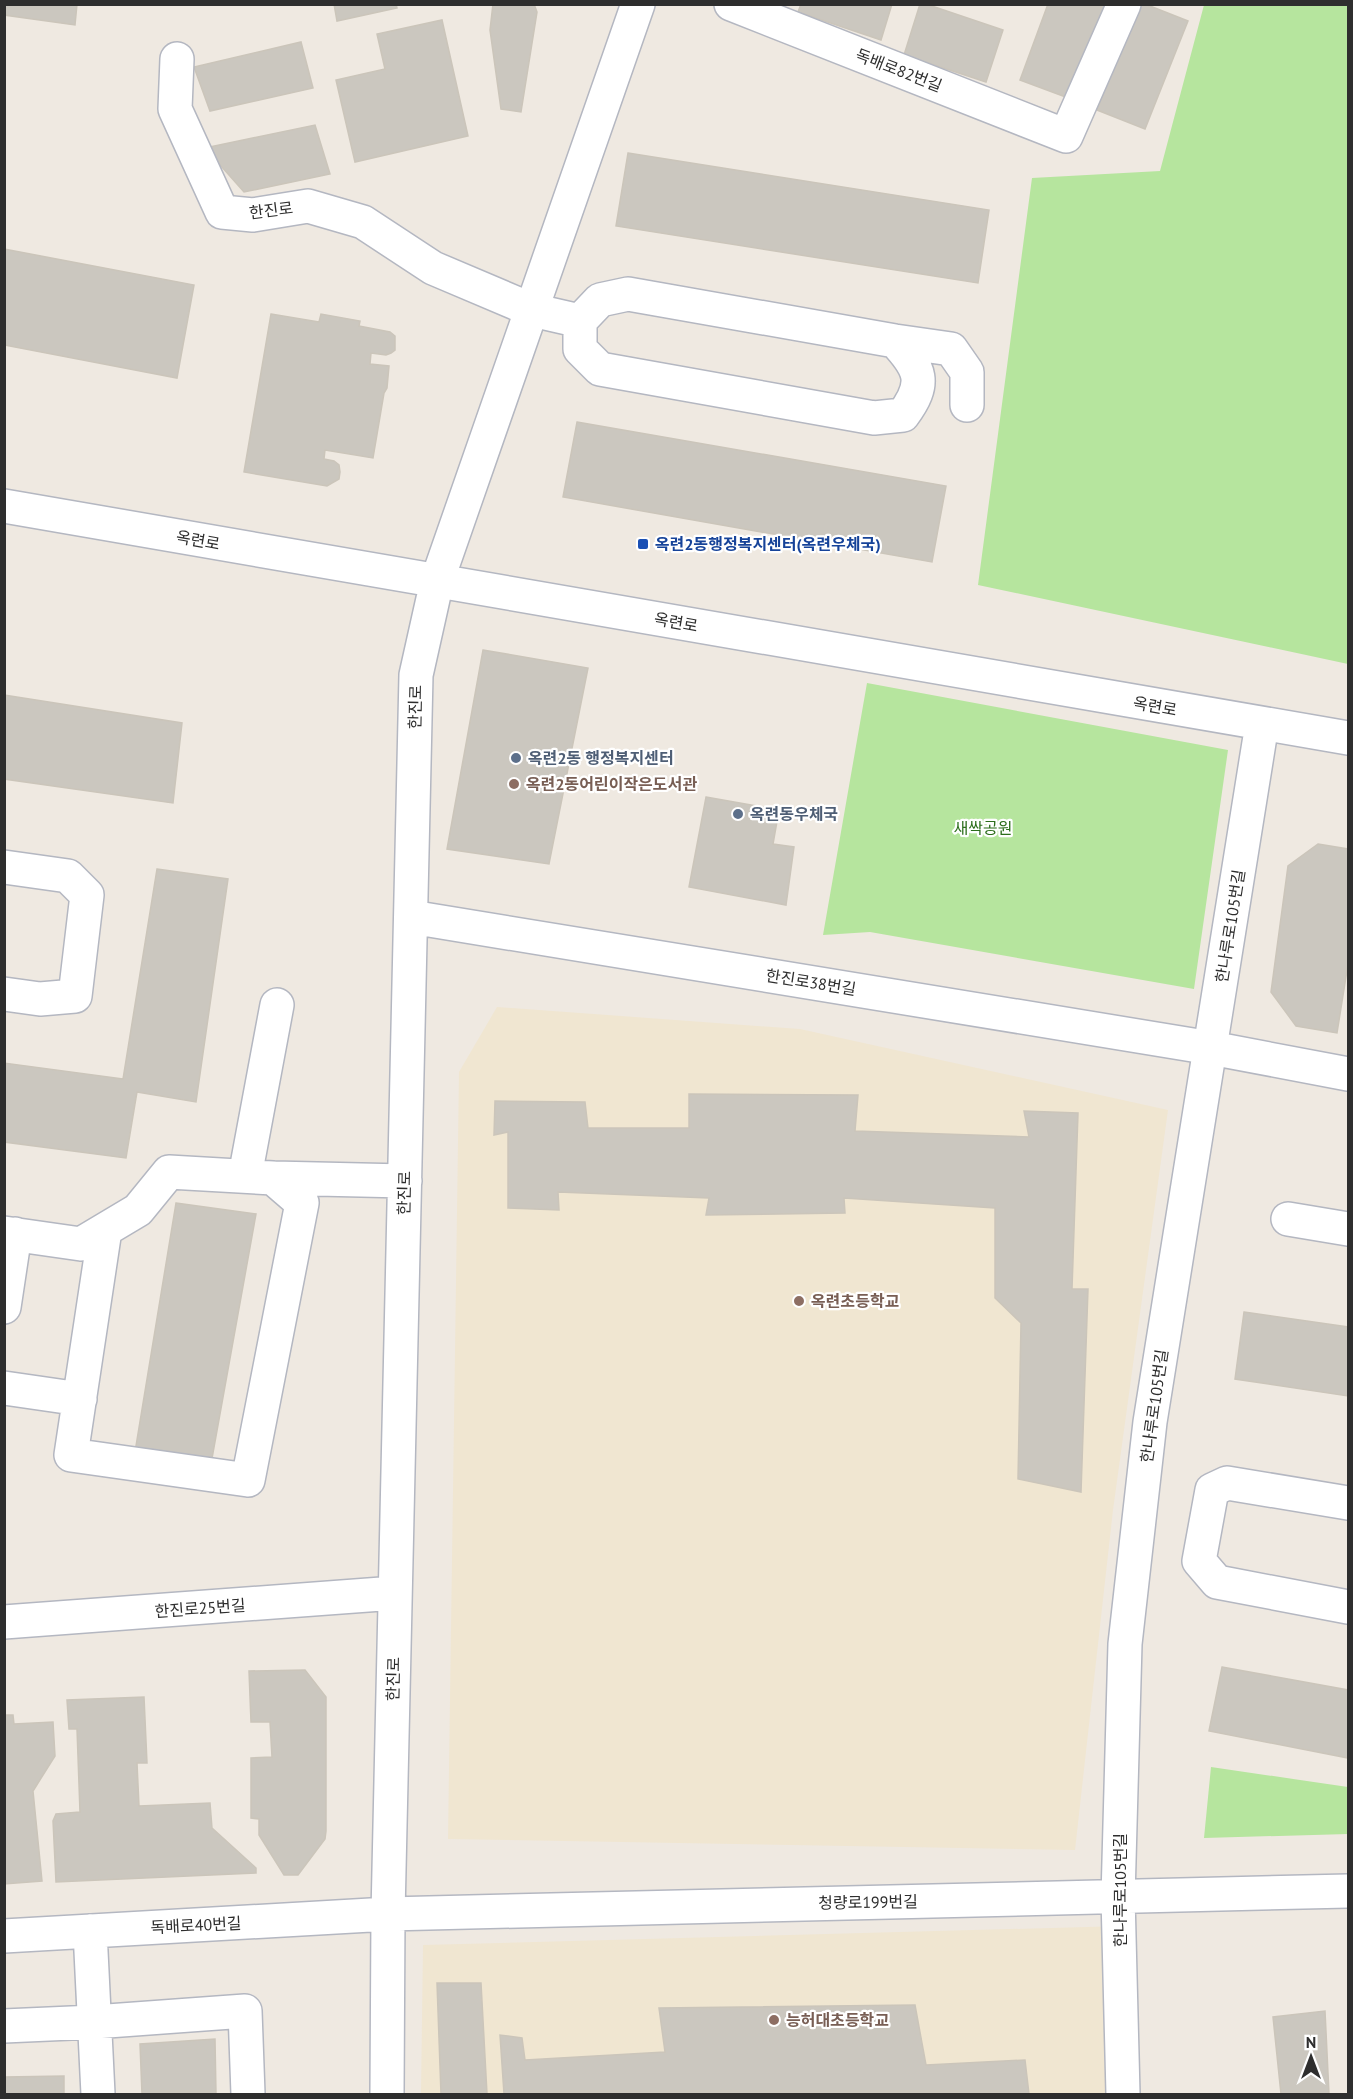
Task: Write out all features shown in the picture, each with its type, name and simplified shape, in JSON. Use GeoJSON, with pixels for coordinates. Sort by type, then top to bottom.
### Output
{"type":"FeatureCollection","features":[{"type":"Feature","properties":{"kind":"street","name":"한진로"},"geometry":{"type":"LineString","coordinates":[[387,2094],[388,1914],[416,675],[437,581],[638,4]]}},
{"type":"Feature","properties":{"kind":"street","name":"독배로82번길"},"geometry":{"type":"LineString","coordinates":[[731,4],[1066,136],[1124,4]]}},
{"type":"Feature","properties":{"kind":"street","name":"한진로"},"geometry":{"type":"LineString","coordinates":[[177,58],[175,109],[222,212],[254,215],[308,206],[363,222],[433,268],[532,310]]}},
{"type":"Feature","properties":{"kind":"street"},"geometry":{"type":"LineString","coordinates":[[895,341],[910,358],[918,377],[915,398],[903,415],[874,418],[600,369],[580,349],[580,321],[600,300],[628,294],[951,349],[967,372],[967,405]]}},
{"type":"Feature","properties":{"kind":"street"},"geometry":{"type":"LineString","coordinates":[[532,310],[580,321]]}},
{"type":"Feature","properties":{"kind":"street","name":"옥련로"},"geometry":{"type":"LineString","coordinates":[[4,507],[1348,738]]}},
{"type":"Feature","properties":{"kind":"street","name":"한나루로105번길"},"geometry":{"type":"LineString","coordinates":[[1123,2094],[1118,1896],[1126,1632],[1150,1422],[1262,724]]}},
{"type":"Feature","properties":{"kind":"street"},"geometry":{"type":"LineString","coordinates":[[4,867],[68,876],[87,895],[75,996],[40,999],[4,994]]}},
{"type":"Feature","properties":{"kind":"street","name":"한진로38번길"},"geometry":{"type":"LineString","coordinates":[[411,917],[1211,1048],[1348,1074]]}},
{"type":"Feature","properties":{"kind":"street"},"geometry":{"type":"LineString","coordinates":[[259,1177],[276,1005]]}},
{"type":"Feature","properties":{"kind":"street"},"geometry":{"type":"LineString","coordinates":[[4,1307],[10,1233],[81,1244],[138,1210],[170,1172],[405,1182]]}},
{"type":"Feature","properties":{"kind":"street"},"geometry":{"type":"LineString","coordinates":[[105,1230],[71,1455],[248,1480],[302,1203],[259,1177]]}},
{"type":"Feature","properties":{"kind":"street"},"geometry":{"type":"LineString","coordinates":[[1288,1219],[1348,1228]]}},
{"type":"Feature","properties":{"kind":"street"},"geometry":{"type":"LineString","coordinates":[[4,1388],[80,1399]]}},
{"type":"Feature","properties":{"kind":"street"},"geometry":{"type":"LineString","coordinates":[[1348,1503],[1227,1483],[1212,1491],[1199,1560],[1217,1582],[1348,1607]]}},
{"type":"Feature","properties":{"kind":"street","name":"한진로25번길"},"geometry":{"type":"LineString","coordinates":[[4,1622],[395,1593]]}},
{"type":"Feature","properties":{"kind":"street","name":"청량로199번길"},"geometry":{"type":"LineString","coordinates":[[388,1914],[1348,1891]]}},
{"type":"Feature","properties":{"kind":"street","name":"독배로40번길"},"geometry":{"type":"LineString","coordinates":[[4,1936],[388,1914]]}},
{"type":"Feature","properties":{"kind":"street"},"geometry":{"type":"LineString","coordinates":[[90,1930],[98,2094]]}},
{"type":"Feature","properties":{"kind":"street"},"geometry":{"type":"LineString","coordinates":[[4,2026],[245,2012],[248,2094]]}},
{"type":"Feature","properties":{"kind":"shaded area","name":"옥련초등학교"},"geometry":{"type":"Polygon","coordinates":[[[497,1007],[800,1029],[1168,1110],[1113,1510],[1075,1850],[448,1839],[459,1072],[497,1007]]]}},
{"type":"Feature","properties":{"kind":"shaded area","name":"능허대초등학교"},"geometry":{"type":"Polygon","coordinates":[[[1123,1926],[1130,2094],[421,2094],[423,1945],[1123,1926]]]}},
{"type":"Feature","properties":{"kind":"green space"},"geometry":{"type":"Polygon","coordinates":[[[1204,5],[1348,5],[1348,664],[978,585],[1032,178],[1160,171],[1204,5]]]}},
{"type":"Feature","properties":{"kind":"green space","name":"새싹공원"},"geometry":{"type":"Polygon","coordinates":[[[867,683],[1228,750],[1194,989],[870,932],[823,935],[867,683]]]}},
{"type":"Feature","properties":{"kind":"green space"},"geometry":{"type":"Polygon","coordinates":[[[1211,1767],[1348,1787],[1348,1834],[1204,1838],[1211,1767]]]}},
{"type":"Feature","properties":{"kind":"building"},"geometry":{"type":"Polygon","coordinates":[[[4,4],[77,4],[75,25],[4,15],[4,4]]]}},
{"type":"Feature","properties":{"kind":"building"},"geometry":{"type":"Polygon","coordinates":[[[334,4],[396,4],[397,8],[337,21],[334,4]]]}},
{"type":"Feature","properties":{"kind":"building"},"geometry":{"type":"Polygon","coordinates":[[[493,4],[534,4],[537,12],[521,112],[501,109],[490,30],[493,4]]]}},
{"type":"Feature","properties":{"kind":"building"},"geometry":{"type":"Polygon","coordinates":[[[801,4],[892,4],[881,40],[798,12],[801,4]]]}},
{"type":"Feature","properties":{"kind":"building"},"geometry":{"type":"Polygon","coordinates":[[[920,4],[1003,30],[986,82],[904,55],[920,4]]]}},
{"type":"Feature","properties":{"kind":"building"},"geometry":{"type":"Polygon","coordinates":[[[1048,4],[1106,4],[1071,99],[1020,80],[1048,4]]]}},
{"type":"Feature","properties":{"kind":"building"},"geometry":{"type":"Polygon","coordinates":[[[1139,4],[1145,4],[1188,21],[1145,129],[1097,110],[1139,4]]]}},
{"type":"Feature","properties":{"kind":"building"},"geometry":{"type":"Polygon","coordinates":[[[442,20],[468,136],[355,162],[336,80],[385,69],[377,34],[442,20]]]}},
{"type":"Feature","properties":{"kind":"building"},"geometry":{"type":"Polygon","coordinates":[[[301,42],[313,88],[210,111],[194,67],[301,42]]]}},
{"type":"Feature","properties":{"kind":"building"},"geometry":{"type":"Polygon","coordinates":[[[315,125],[330,174],[244,192],[205,148],[315,125]]]}},
{"type":"Feature","properties":{"kind":"building"},"geometry":{"type":"Polygon","coordinates":[[[628,153],[989,210],[978,283],[616,226],[628,153]]]}},
{"type":"Feature","properties":{"kind":"building"},"geometry":{"type":"Polygon","coordinates":[[[4,249],[194,285],[177,378],[4,345],[4,249]]]}},
{"type":"Feature","properties":{"kind":"building"},"geometry":{"type":"Polygon","coordinates":[[[271,314],[319,322],[321,314],[360,321],[359,326],[390,332],[395,336],[395,350],[391,353],[386,355],[371,353],[370,364],[389,366],[373,458],[325,450],[324,459],[334,461],[339,465],[340,472],[339,479],[327,486],[244,472],[271,314]]]}},
{"type":"Feature","properties":{"kind":"building"},"geometry":{"type":"Polygon","coordinates":[[[577,422],[946,486],[932,562],[563,497],[577,422]]]}},
{"type":"Feature","properties":{"kind":"building","name":"옥련2동 행정복지센터"},"geometry":{"type":"Polygon","coordinates":[[[483,650],[588,668],[549,864],[447,849],[483,650]]]}},
{"type":"Feature","properties":{"kind":"building"},"geometry":{"type":"Polygon","coordinates":[[[4,695],[182,723],[173,803],[4,779],[4,695]]]}},
{"type":"Feature","properties":{"kind":"building"},"geometry":{"type":"Polygon","coordinates":[[[706,797],[779,810],[773,844],[794,847],[786,905],[689,887],[706,797]]]}},
{"type":"Feature","properties":{"kind":"building"},"geometry":{"type":"Polygon","coordinates":[[[1318,844],[1348,849],[1348,964],[1337,1033],[1296,1026],[1271,992],[1288,866],[1318,844]]]}},
{"type":"Feature","properties":{"kind":"building"},"geometry":{"type":"Polygon","coordinates":[[[157,869],[228,879],[196,1102],[137,1092],[126,1158],[4,1142],[4,1063],[123,1079],[157,869]]]}},
{"type":"Feature","properties":{"kind":"building"},"geometry":{"type":"Polygon","coordinates":[[[689,1094],[858,1095],[855,1131],[1029,1137],[1024,1111],[1078,1113],[1072,1289],[1088,1289],[1081,1492],[1018,1479],[1021,1323],[995,1298],[995,1208],[844,1198],[845,1213],[706,1215],[709,1198],[558,1192],[559,1210],[508,1208],[508,1132],[494,1135],[495,1101],[585,1102],[588,1128],[689,1128],[689,1094]]]}},
{"type":"Feature","properties":{"kind":"building"},"geometry":{"type":"Polygon","coordinates":[[[176,1203],[256,1214],[211,1464],[134,1458],[176,1203]]]}},
{"type":"Feature","properties":{"kind":"building"},"geometry":{"type":"Polygon","coordinates":[[[1244,1312],[1348,1327],[1348,1396],[1235,1379],[1244,1312]]]}},
{"type":"Feature","properties":{"kind":"building"},"geometry":{"type":"Polygon","coordinates":[[[1222,1667],[1348,1690],[1348,1758],[1209,1731],[1222,1667]]]}},
{"type":"Feature","properties":{"kind":"building"},"geometry":{"type":"Polygon","coordinates":[[[305,1670],[326,1697],[326,1831],[325,1839],[298,1875],[284,1875],[259,1835],[259,1819],[251,1818],[251,1758],[272,1757],[270,1722],[251,1722],[249,1671],[305,1670]]]}},
{"type":"Feature","properties":{"kind":"building"},"geometry":{"type":"Polygon","coordinates":[[[144,1697],[147,1763],[137,1763],[139,1806],[210,1803],[212,1828],[256,1868],[256,1873],[56,1882],[53,1821],[56,1814],[80,1812],[77,1729],[69,1729],[67,1700],[144,1697]]]}},
{"type":"Feature","properties":{"kind":"building"},"geometry":{"type":"Polygon","coordinates":[[[4,1715],[13,1715],[14,1724],[53,1722],[55,1756],[33,1791],[42,1881],[4,1884],[4,1715]]]}},
{"type":"Feature","properties":{"kind":"building"},"geometry":{"type":"Polygon","coordinates":[[[437,1983],[481,1983],[487,2094],[441,2094],[437,1983]]]}},
{"type":"Feature","properties":{"kind":"building"},"geometry":{"type":"Polygon","coordinates":[[[915,2005],[926,2065],[1025,2060],[1029,2094],[504,2094],[500,2035],[522,2038],[525,2060],[665,2052],[659,2008],[915,2005]]]}},
{"type":"Feature","properties":{"kind":"building"},"geometry":{"type":"Polygon","coordinates":[[[1325,2011],[1329,2094],[1281,2094],[1273,2017],[1325,2011]]]}},
{"type":"Feature","properties":{"kind":"building"},"geometry":{"type":"Polygon","coordinates":[[[215,2039],[216,2094],[142,2094],[140,2044],[215,2039]]]}},
{"type":"Feature","properties":{"kind":"building"},"geometry":{"type":"Polygon","coordinates":[[[64,2076],[64,2094],[4,2094],[4,2077],[64,2076]]]}},
{"type":"Feature","properties":{"kind":"place","name":"옥련2동행정복지센터(옥련우체국)"},"geometry":{"type":"Point","coordinates":[643,544]}},
{"type":"Feature","properties":{"kind":"place","name":"옥련2동 행정복지센터"},"geometry":{"type":"Point","coordinates":[516,758]}},
{"type":"Feature","properties":{"kind":"place","name":"옥련2동어린이작은도서관"},"geometry":{"type":"Point","coordinates":[514,784]}},
{"type":"Feature","properties":{"kind":"place","name":"옥련동우체국"},"geometry":{"type":"Point","coordinates":[738,814]}},
{"type":"Feature","properties":{"kind":"place","name":"옥련초등학교"},"geometry":{"type":"Point","coordinates":[799,1301]}},
{"type":"Feature","properties":{"kind":"place","name":"능허대초등학교"},"geometry":{"type":"Point","coordinates":[774,2020]}}]}
